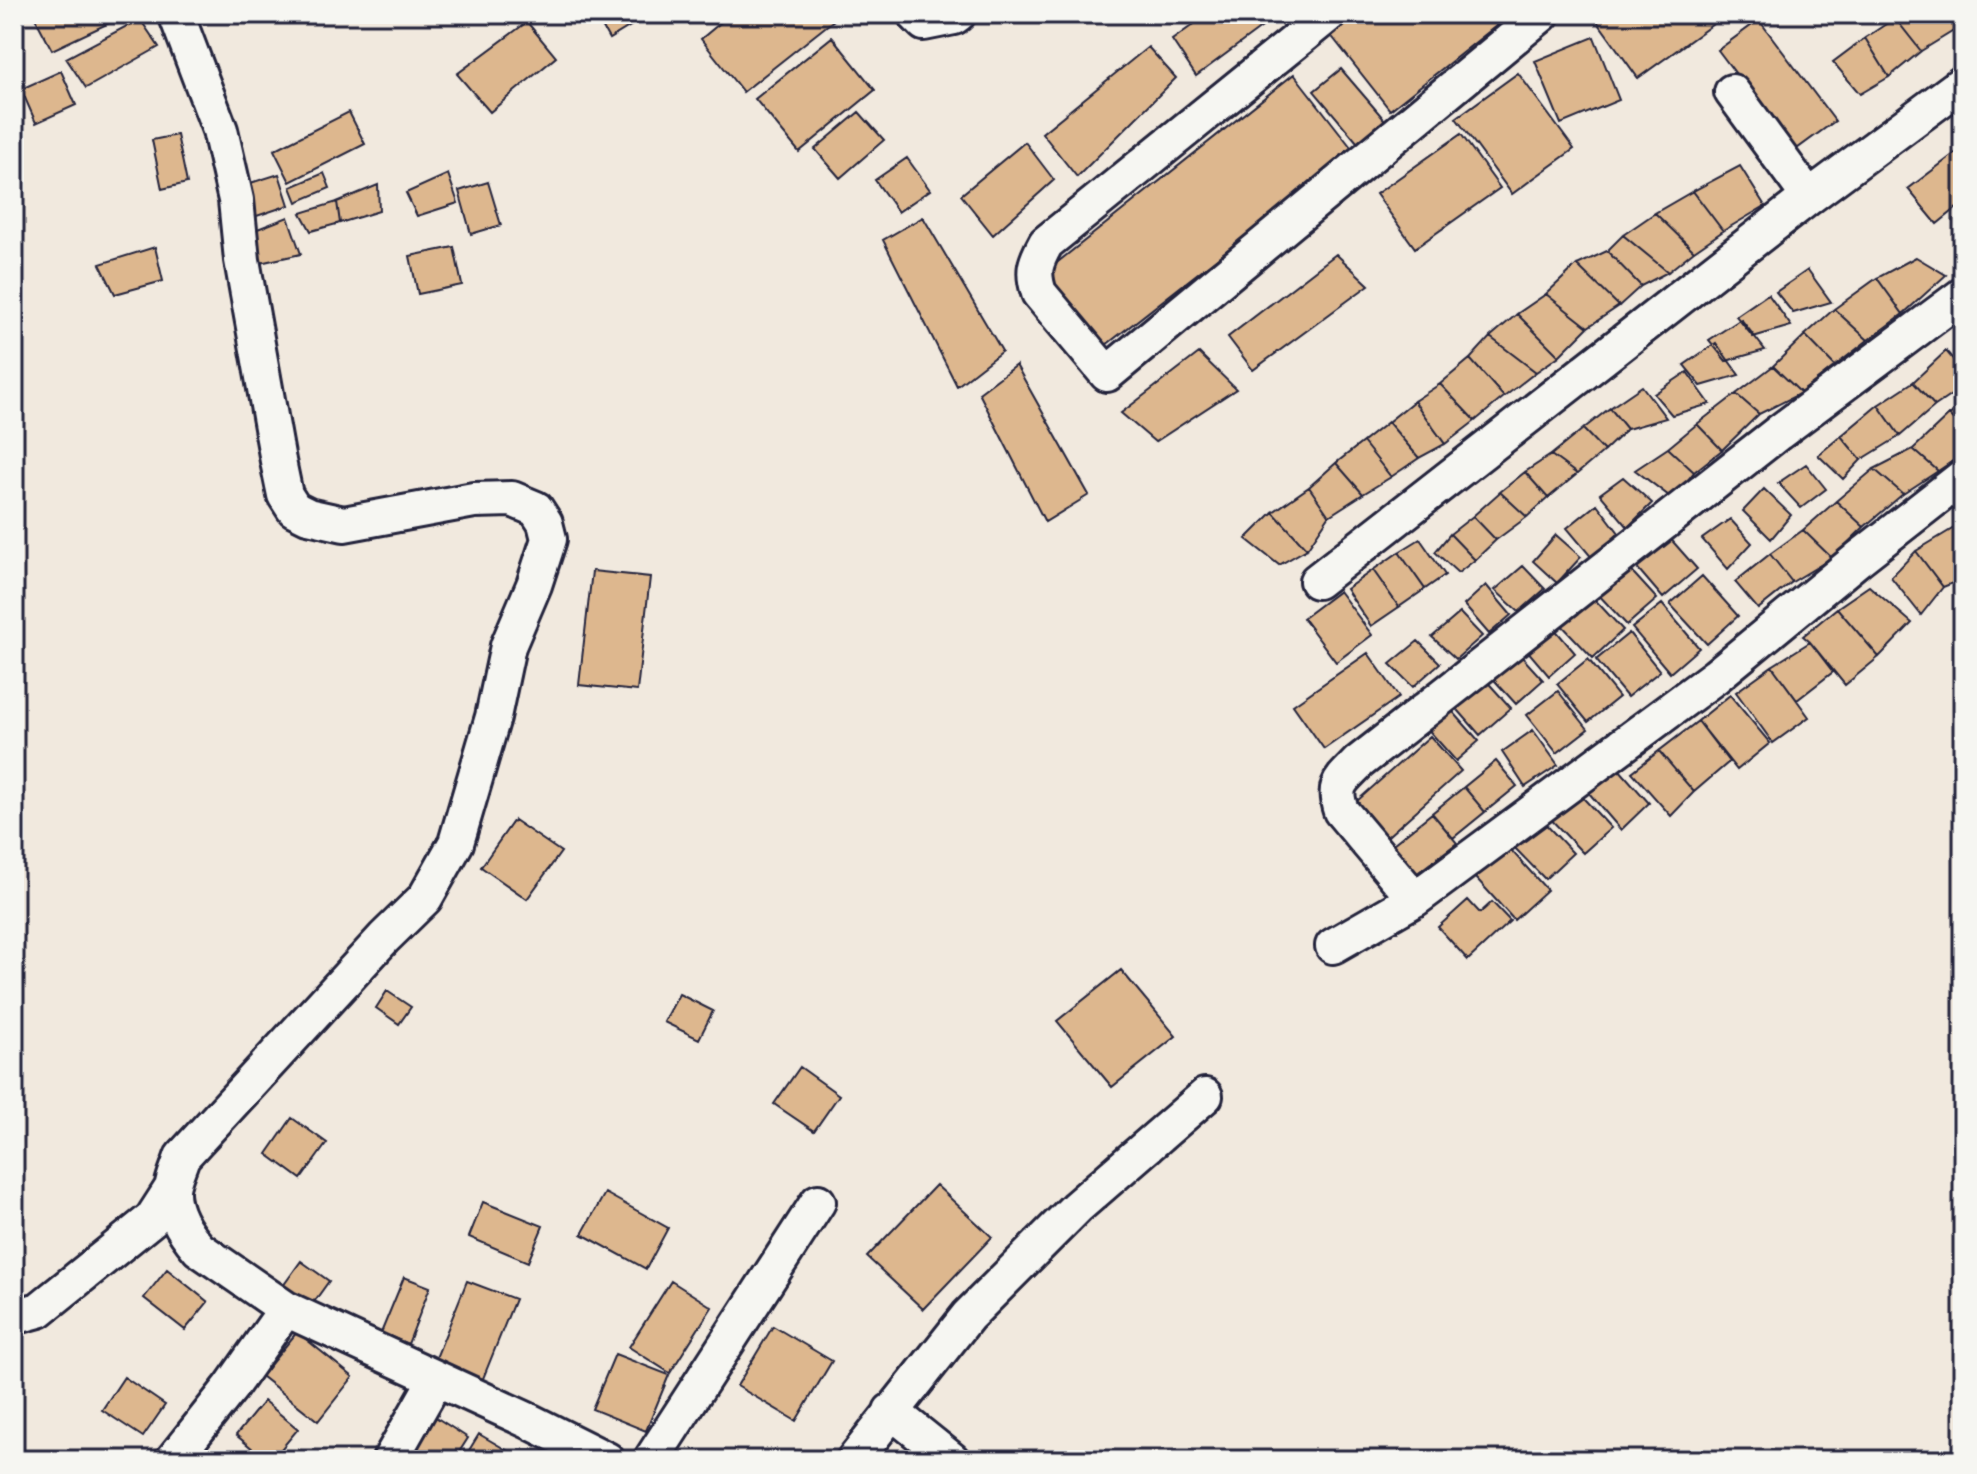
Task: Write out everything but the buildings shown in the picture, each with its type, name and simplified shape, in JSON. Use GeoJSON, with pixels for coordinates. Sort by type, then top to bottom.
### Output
{"type":"FeatureCollection","features":[{"type":"Feature","properties":{"kind":"street"},"geometry":{"type":"LineString","coordinates":[[14,1317],[39,1310],[152,1219],[172,1188],[182,1157],[384,938],[425,898],[456,843],[493,717],[508,646],[534,585],[549,539],[545,523],[536,509],[512,499],[474,500],[344,524],[308,516],[294,509],[285,495],[278,461],[242,260],[236,200],[220,130],[176,14]]}},
{"type":"Feature","properties":{"kind":"street"},"geometry":{"type":"LineString","coordinates":[[915,14],[924,23],[958,14]]}},
{"type":"Feature","properties":{"kind":"street"},"geometry":{"type":"LineString","coordinates":[[1329,14],[1046,243],[1037,260],[1034,277],[1039,293],[1107,374],[1542,14]]}},
{"type":"Feature","properties":{"kind":"street"},"geometry":{"type":"LineString","coordinates":[[1317,581],[1809,197],[1963,83]]}},
{"type":"Feature","properties":{"kind":"street"},"geometry":{"type":"LineString","coordinates":[[1732,92],[1809,197]]}},
{"type":"Feature","properties":{"kind":"street"},"geometry":{"type":"LineString","coordinates":[[1415,899],[1341,811],[1337,797],[1339,784],[1359,762],[1650,532],[1963,295]]}},
{"type":"Feature","properties":{"kind":"street"},"geometry":{"type":"LineString","coordinates":[[1333,946],[1415,899],[1716,676],[1963,477]]}},
{"type":"Feature","properties":{"kind":"street"},"geometry":{"type":"LineString","coordinates":[[854,1460],[968,1316],[1077,1207],[1205,1096]]}},
{"type":"Feature","properties":{"kind":"street"},"geometry":{"type":"LineString","coordinates":[[172,1188],[179,1220],[187,1236],[199,1249],[286,1309],[607,1460]]}},
{"type":"Feature","properties":{"kind":"street"},"geometry":{"type":"LineString","coordinates":[[651,1460],[818,1202]]}},
{"type":"Feature","properties":{"kind":"street"},"geometry":{"type":"LineString","coordinates":[[173,1460],[231,1387],[286,1309]]}},
{"type":"Feature","properties":{"kind":"street"},"geometry":{"type":"LineString","coordinates":[[390,1460],[436,1379]]}},
{"type":"Feature","properties":{"kind":"street"},"geometry":{"type":"LineString","coordinates":[[891,1411],[952,1460]]}}]}
